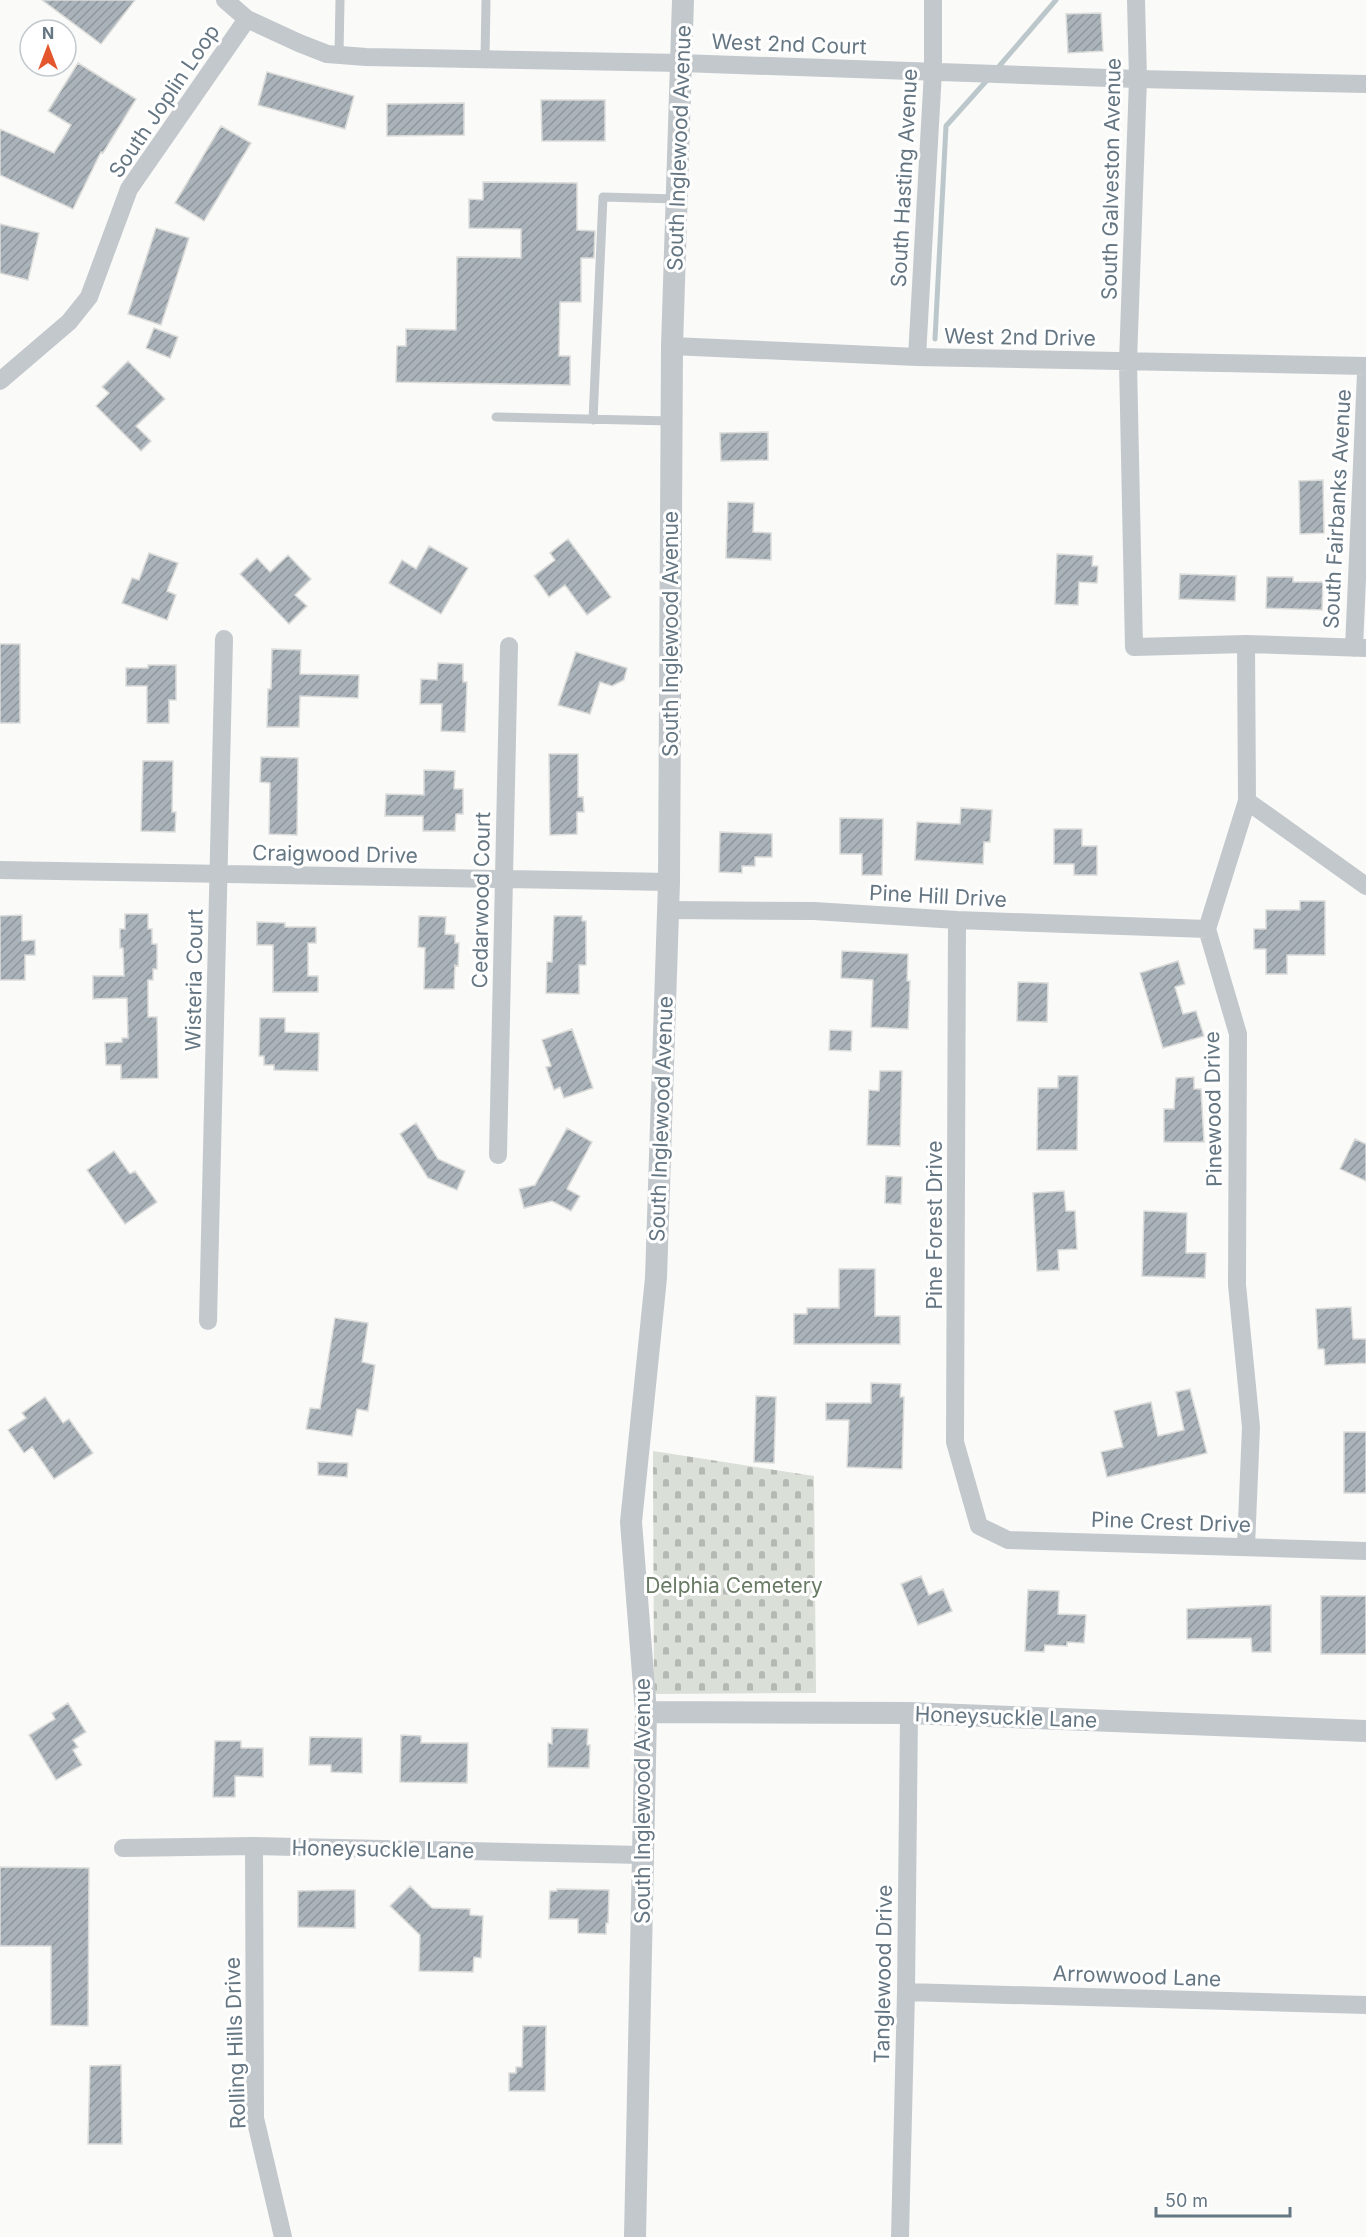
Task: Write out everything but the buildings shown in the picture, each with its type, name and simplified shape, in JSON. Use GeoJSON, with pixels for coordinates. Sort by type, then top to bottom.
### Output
{"type":"FeatureCollection","features":[{"type":"Feature","properties":{"kind":"street","name":"West 2nd Court"},"geometry":{"type":"LineString","coordinates":[[225,0],[247,19],[299,43],[327,54],[366,57],[681,63],[1138,79],[1366,84]]}},
{"type":"Feature","properties":{"kind":"street","name":"South Inglewood Avenue"},"geometry":{"type":"LineString","coordinates":[[635,2237],[646,1712],[631,1522],[656,1278],[669,882],[672,346],[683,0]]}},
{"type":"Feature","properties":{"kind":"street","name":"South Hasting Avenue"},"geometry":{"type":"LineString","coordinates":[[917,357],[933,71],[933,0]]}},
{"type":"Feature","properties":{"kind":"street","name":"South Galveston Avenue"},"geometry":{"type":"LineString","coordinates":[[1136,0],[1138,79],[1128,362],[1134,647],[1246,644]]}},
{"type":"Feature","properties":{"kind":"street","name":"South Joplin Loop"},"geometry":{"type":"LineString","coordinates":[[0,381],[69,322],[89,297],[129,189],[140,169],[247,19]]}},
{"type":"Feature","properties":{"kind":"street","name":"West 2nd Drive"},"geometry":{"type":"LineString","coordinates":[[672,346],[917,357],[1366,366]]}},
{"type":"Feature","properties":{"kind":"street","name":"South Fairbanks Avenue"},"geometry":{"type":"LineString","coordinates":[[1360,648],[1366,373]]}},
{"type":"Feature","properties":{"kind":"street","name":"Wisteria Court"},"geometry":{"type":"LineString","coordinates":[[208,1321],[224,639]]}},
{"type":"Feature","properties":{"kind":"street"},"geometry":{"type":"LineString","coordinates":[[1207,929],[1247,801],[1246,644],[1360,648]]}},
{"type":"Feature","properties":{"kind":"street","name":"Cedarwood Court"},"geometry":{"type":"LineString","coordinates":[[498,1155],[509,646]]}},
{"type":"Feature","properties":{"kind":"street"},"geometry":{"type":"LineString","coordinates":[[1247,801],[1366,885]]}},
{"type":"Feature","properties":{"kind":"street","name":"Craigwood Drive"},"geometry":{"type":"LineString","coordinates":[[0,870],[669,882]]}},
{"type":"Feature","properties":{"kind":"street","name":"Pine Hill Drive"},"geometry":{"type":"LineString","coordinates":[[667,910],[814,911],[957,920],[1207,929]]}},
{"type":"Feature","properties":{"kind":"street","name":"Pine Forest Drive"},"geometry":{"type":"LineString","coordinates":[[957,920],[955,1442],[979,1526]]}},
{"type":"Feature","properties":{"kind":"street","name":"Pinewood Drive"},"geometry":{"type":"LineString","coordinates":[[1207,929],[1238,1034],[1236,1285],[1251,1427],[1246,1546]]}},
{"type":"Feature","properties":{"kind":"street","name":"Pine Crest Drive"},"geometry":{"type":"LineString","coordinates":[[979,1526],[1008,1540],[1366,1551]]}},
{"type":"Feature","properties":{"kind":"street","name":"Honeysuckle Lane"},"geometry":{"type":"LineString","coordinates":[[646,1712],[909,1713],[1366,1731]]}},
{"type":"Feature","properties":{"kind":"street","name":"Tanglewood Drive"},"geometry":{"type":"LineString","coordinates":[[900,2237],[909,1713]]}},
{"type":"Feature","properties":{"kind":"street","name":"Honeysuckle Lane"},"geometry":{"type":"LineString","coordinates":[[123,1848],[254,1846],[642,1855]]}},
{"type":"Feature","properties":{"kind":"street","name":"Rolling Hills Drive"},"geometry":{"type":"LineString","coordinates":[[254,1846],[255,2118],[283,2237]]}},
{"type":"Feature","properties":{"kind":"street","name":"Arrowwood Lane"},"geometry":{"type":"LineString","coordinates":[[906,1992],[1366,2005]]}},
{"type":"Feature","properties":{"kind":"lane"},"geometry":{"type":"LineString","coordinates":[[339,55],[340,0]]}},
{"type":"Feature","properties":{"kind":"lane"},"geometry":{"type":"LineString","coordinates":[[485,59],[486,0]]}},
{"type":"Feature","properties":{"kind":"lane"},"geometry":{"type":"LineString","coordinates":[[593,420],[603,197],[677,199]]}},
{"type":"Feature","properties":{"kind":"lane"},"geometry":{"type":"LineString","coordinates":[[496,417],[671,421]]}},
{"type":"Feature","properties":{"kind":"green space","name":"Delphia Cemetery"},"geometry":{"type":"Polygon","coordinates":[[[653,1451],[814,1476],[816,1693],[654,1694],[653,1451]]]}},
{"type":"Feature","properties":{"kind":"waterway"},"geometry":{"type":"LineString","coordinates":[[995,71],[1056,0]]}},
{"type":"Feature","properties":{"kind":"waterway"},"geometry":{"type":"LineString","coordinates":[[935,339],[946,126],[989,78]]}}]}
